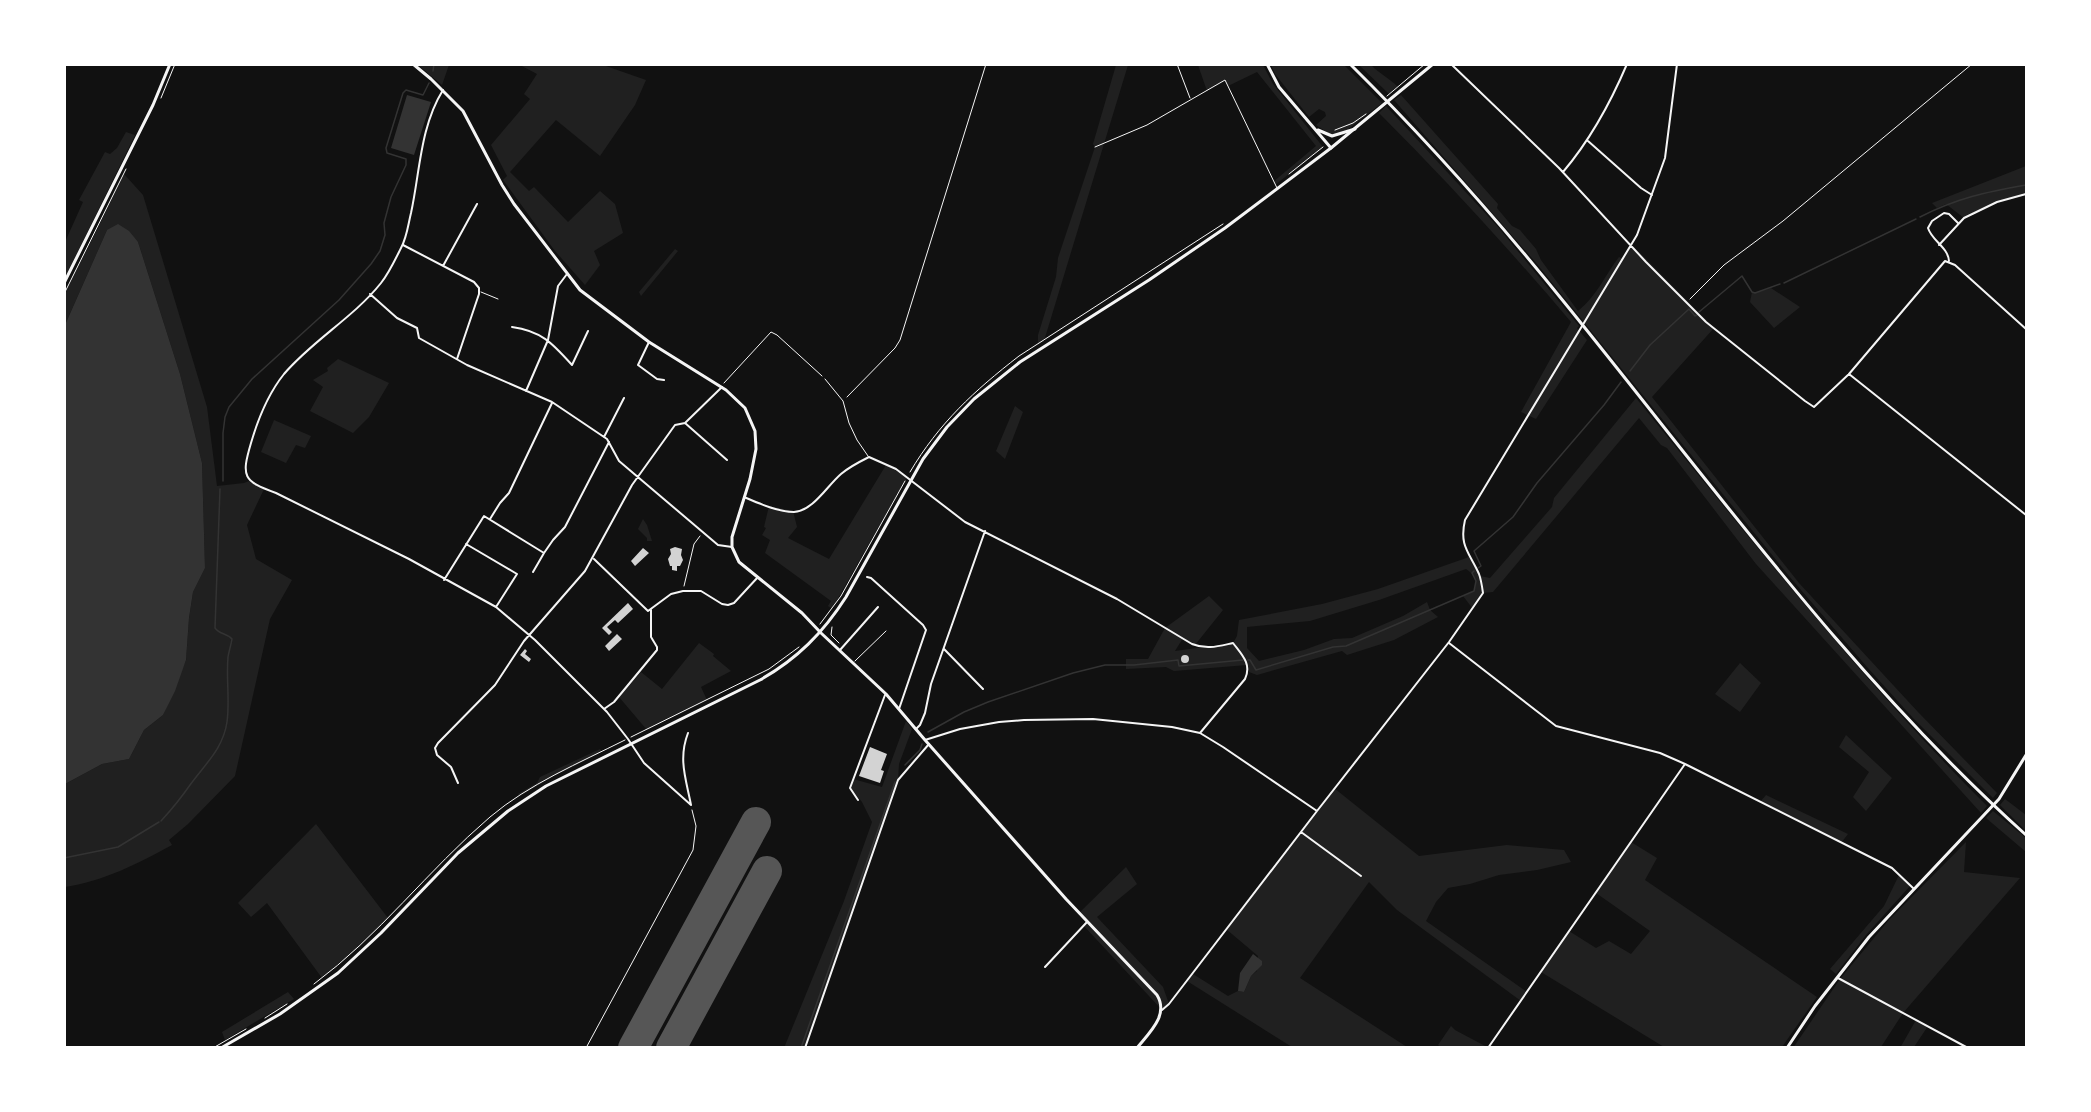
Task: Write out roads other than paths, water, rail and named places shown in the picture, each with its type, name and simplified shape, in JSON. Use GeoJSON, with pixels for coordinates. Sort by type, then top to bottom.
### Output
{"type":"FeatureCollection","features":[{"type":"Feature","properties":{"kind":"main road"},"geometry":{"type":"LineString","coordinates":[[64,283],[153,105],[170,64]]}},
{"type":"Feature","properties":{"kind":"main road"},"geometry":{"type":"LineString","coordinates":[[413,64],[463,111],[502,185],[567,274],[590,298],[649,342],[722,387],[745,408],[755,432],[756,456],[732,537],[732,547],[739,562],[802,613],[820,633],[886,694],[925,741],[1087,922],[1157,995],[1161,1001],[1158,1021],[1137,1047]]}},
{"type":"Feature","properties":{"kind":"main road"},"geometry":{"type":"LineString","coordinates":[[1267,64],[1279,87],[1331,148]]}},
{"type":"Feature","properties":{"kind":"main road"},"geometry":{"type":"LineString","coordinates":[[1350,64],[1394,107],[1520,248],[1807,605],[1913,724],[2026,835]]}},
{"type":"Feature","properties":{"kind":"main road"},"geometry":{"type":"LineString","coordinates":[[221,1047],[280,1014],[338,973],[381,933],[465,846],[508,811],[546,786],[774,672],[798,656],[820,633],[846,597],[928,452],[947,427],[974,399],[999,377],[1045,345],[1172,265],[1278,190],[1433,64]]}},
{"type":"Feature","properties":{"kind":"main road"},"geometry":{"type":"LineString","coordinates":[[1314,128],[1332,136],[1354,129]]}},
{"type":"Feature","properties":{"kind":"main road"},"geometry":{"type":"LineString","coordinates":[[1787,1047],[1837,977],[1869,938],[1913,888],[1999,799],[2026,754]]}},
{"type":"Feature","properties":{"kind":"street"},"geometry":{"type":"LineString","coordinates":[[1451,64],[1563,172],[1687,302],[1722,335],[1814,408],[1850,374],[1945,261],[1949,261]]}},
{"type":"Feature","properties":{"kind":"street"},"geometry":{"type":"LineString","coordinates":[[1563,172],[1588,141],[1603,117],[1627,64]]}},
{"type":"Feature","properties":{"kind":"street"},"geometry":{"type":"LineString","coordinates":[[1161,1010],[1169,1004],[1449,642],[1483,593],[1480,576],[1464,545],[1462,534],[1465,520],[1632,245],[1665,158],[1677,64]]}},
{"type":"Feature","properties":{"kind":"street"},"geometry":{"type":"LineString","coordinates":[[443,90],[436,102],[423,143],[415,197],[403,245],[388,272],[370,294],[295,363],[274,389],[254,433],[246,461],[246,474],[254,485],[276,493],[409,559],[496,607],[530,635],[604,709],[644,763],[691,805],[683,766],[683,747],[688,733]]}},
{"type":"Feature","properties":{"kind":"street"},"geometry":{"type":"LineString","coordinates":[[1588,141],[1652,195]]}},
{"type":"Feature","properties":{"kind":"street"},"geometry":{"type":"LineString","coordinates":[[1939,245],[1958,223],[1997,202],[2026,194]]}},
{"type":"Feature","properties":{"kind":"street"},"geometry":{"type":"LineString","coordinates":[[443,266],[477,204]]}},
{"type":"Feature","properties":{"kind":"street"},"geometry":{"type":"LineString","coordinates":[[1958,223],[1949,214],[1944,213],[1930,224],[1929,231],[1948,254],[1949,261],[2026,329]]}},
{"type":"Feature","properties":{"kind":"street"},"geometry":{"type":"LineString","coordinates":[[403,245],[474,282],[479,291],[457,359]]}},
{"type":"Feature","properties":{"kind":"street"},"geometry":{"type":"LineString","coordinates":[[526,391],[548,339],[558,286],[567,274]]}},
{"type":"Feature","properties":{"kind":"street"},"geometry":{"type":"LineString","coordinates":[[370,294],[397,318],[417,328],[419,338],[457,359],[552,402],[604,437],[619,461],[718,545],[732,547]]}},
{"type":"Feature","properties":{"kind":"street"},"geometry":{"type":"LineString","coordinates":[[512,327],[521,328],[548,339],[572,365],[588,331]]}},
{"type":"Feature","properties":{"kind":"street"},"geometry":{"type":"LineString","coordinates":[[649,342],[638,364],[657,379],[664,380]]}},
{"type":"Feature","properties":{"kind":"street"},"geometry":{"type":"LineString","coordinates":[[1850,374],[2026,515]]}},
{"type":"Feature","properties":{"kind":"street"},"geometry":{"type":"LineString","coordinates":[[458,783],[451,767],[437,754],[435,748],[495,685],[530,635],[593,558],[622,502],[675,425],[685,423],[722,387]]}},
{"type":"Feature","properties":{"kind":"street"},"geometry":{"type":"LineString","coordinates":[[604,437],[624,398]]}},
{"type":"Feature","properties":{"kind":"street"},"geometry":{"type":"LineString","coordinates":[[490,519],[509,493],[552,402]]}},
{"type":"Feature","properties":{"kind":"street"},"geometry":{"type":"LineString","coordinates":[[685,423],[727,460]]}},
{"type":"Feature","properties":{"kind":"street"},"geometry":{"type":"LineString","coordinates":[[533,572],[553,540],[565,527],[609,442]]}},
{"type":"Feature","properties":{"kind":"street"},"geometry":{"type":"LineString","coordinates":[[744,496],[795,512],[809,506],[841,473],[869,457],[896,469],[951,512],[1117,599],[1192,644],[1202,648],[1214,648],[1233,643],[1248,663],[1249,672],[1200,733]]}},
{"type":"Feature","properties":{"kind":"street"},"geometry":{"type":"LineString","coordinates":[[444,579],[484,516],[544,553]]}},
{"type":"Feature","properties":{"kind":"street"},"geometry":{"type":"LineString","coordinates":[[915,729],[920,725],[925,713],[931,684],[985,531]]}},
{"type":"Feature","properties":{"kind":"street"},"geometry":{"type":"LineString","coordinates":[[466,544],[517,574],[496,607]]}},
{"type":"Feature","properties":{"kind":"street"},"geometry":{"type":"LineString","coordinates":[[593,558],[648,611],[671,594],[683,591],[701,591],[716,601],[728,605],[734,603],[758,578]]}},
{"type":"Feature","properties":{"kind":"street"},"geometry":{"type":"LineString","coordinates":[[867,577],[871,578],[926,630],[899,709]]}},
{"type":"Feature","properties":{"kind":"street"},"geometry":{"type":"LineString","coordinates":[[839,650],[878,607]]}},
{"type":"Feature","properties":{"kind":"street"},"geometry":{"type":"LineString","coordinates":[[604,709],[614,702],[657,650],[651,637],[651,610]]}},
{"type":"Feature","properties":{"kind":"street"},"geometry":{"type":"LineString","coordinates":[[1449,642],[1556,726],[1660,753],[1685,764],[1892,868],[1913,888]]}},
{"type":"Feature","properties":{"kind":"street"},"geometry":{"type":"LineString","coordinates":[[944,650],[983,689]]}},
{"type":"Feature","properties":{"kind":"street"},"geometry":{"type":"LineString","coordinates":[[858,800],[850,788],[886,694]]}},
{"type":"Feature","properties":{"kind":"street"},"geometry":{"type":"LineString","coordinates":[[925,741],[960,729],[999,722],[1093,719],[1139,722],[1200,733],[1317,811]]}},
{"type":"Feature","properties":{"kind":"street"},"geometry":{"type":"LineString","coordinates":[[805,1047],[898,780],[928,744]]}},
{"type":"Feature","properties":{"kind":"street"},"geometry":{"type":"LineString","coordinates":[[1488,1047],[1685,764]]}},
{"type":"Feature","properties":{"kind":"street"},"geometry":{"type":"LineString","coordinates":[[1301,832],[1361,876]]}},
{"type":"Feature","properties":{"kind":"street"},"geometry":{"type":"LineString","coordinates":[[1045,967],[1087,922]]}},
{"type":"Feature","properties":{"kind":"street"},"geometry":{"type":"LineString","coordinates":[[1837,977],[1968,1047]]}},
{"type":"Feature","properties":{"kind":"lane"},"geometry":{"type":"LineString","coordinates":[[1177,64],[1191,100]]}},
{"type":"Feature","properties":{"kind":"lane"},"geometry":{"type":"LineString","coordinates":[[1095,147],[1147,125],[1226,80],[1278,190]]}},
{"type":"Feature","properties":{"kind":"lane"},"geometry":{"type":"LineString","coordinates":[[479,291],[498,299]]}},
{"type":"Feature","properties":{"kind":"lane"},"geometry":{"type":"LineString","coordinates":[[825,379],[843,401],[857,440],[869,457]]}},
{"type":"Feature","properties":{"kind":"lane"},"geometry":{"type":"LineString","coordinates":[[854,662],[886,631]]}},
{"type":"Feature","properties":{"kind":"waterway"},"geometry":{"type":"LineString","coordinates":[[433,71],[434,64]]}},
{"type":"Feature","properties":{"kind":"waterway"},"geometry":{"type":"LineString","coordinates":[[223,481],[223,433],[229,407],[252,379],[339,300],[380,251],[391,197],[406,165],[406,159],[387,153],[386,148],[403,93],[406,90],[423,95],[429,83]]}},
{"type":"Feature","properties":{"kind":"waterway"},"geometry":{"type":"LineString","coordinates":[[1920,217],[1972,196],[2026,185]]}},
{"type":"Feature","properties":{"kind":"waterway"},"geometry":{"type":"LineString","coordinates":[[1784,283],[1916,219]]}},
{"type":"Feature","properties":{"kind":"waterway"},"geometry":{"type":"LineString","coordinates":[[1699,312],[1742,276],[1755,293],[1780,284]]}},
{"type":"Feature","properties":{"kind":"waterway"},"geometry":{"type":"LineString","coordinates":[[1630,371],[1650,345],[1689,309],[1695,316],[1697,315]]}},
{"type":"Feature","properties":{"kind":"waterway"},"geometry":{"type":"LineString","coordinates":[[1478,568],[1481,566],[1474,551],[1513,517],[1537,483],[1621,382]]}},
{"type":"Feature","properties":{"kind":"waterway"},"geometry":{"type":"LineString","coordinates":[[161,821],[213,756],[222,740],[227,722],[228,657],[232,639],[215,628],[220,489]]}},
{"type":"Feature","properties":{"kind":"waterway"},"geometry":{"type":"LineString","coordinates":[[1248,660],[1256,670],[1333,647],[1346,646],[1474,591],[1476,581],[1472,573],[1474,571]]}},
{"type":"Feature","properties":{"kind":"waterway"},"geometry":{"type":"LineString","coordinates":[[928,732],[988,702],[1073,673],[1105,665],[1134,665],[1178,660],[1179,666],[1243,660]]}},
{"type":"Feature","properties":{"kind":"waterway"},"geometry":{"type":"LineString","coordinates":[[905,765],[920,750],[922,744]]}},
{"type":"Feature","properties":{"kind":"waterway"},"geometry":{"type":"LineString","coordinates":[[801,1048],[895,782]]}},
{"type":"Feature","properties":{"kind":"waterway"},"geometry":{"type":"LineString","coordinates":[[64,858],[118,847],[159,822]]}}]}
